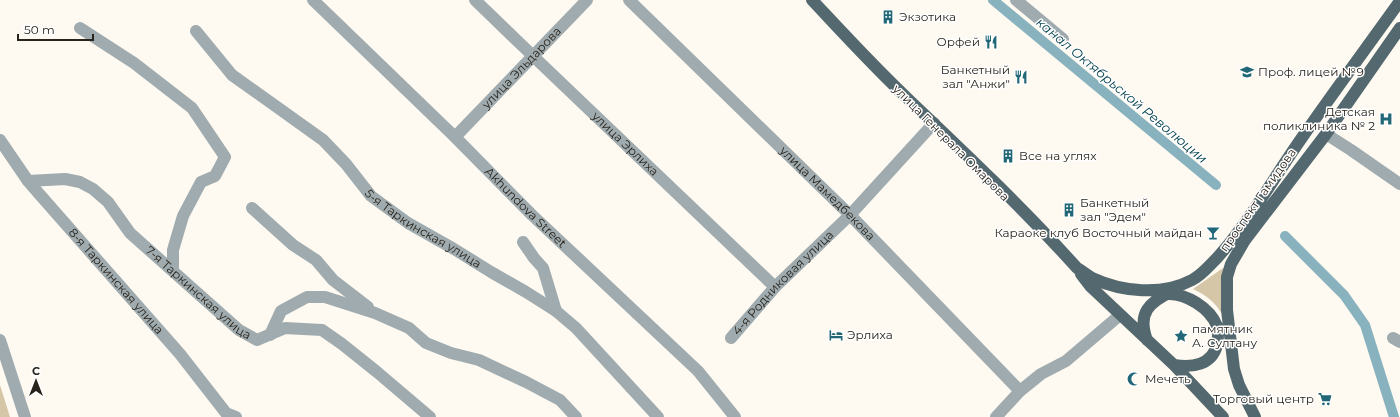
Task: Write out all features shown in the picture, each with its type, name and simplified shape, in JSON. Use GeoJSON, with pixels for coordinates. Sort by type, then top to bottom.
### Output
{"type":"FeatureCollection","features":[{"type":"Feature","properties":{"kind":"main road","name":"улица Генерала Омарова"},"geometry":{"type":"LineString","coordinates":[[811,0],[906,99],[934,123],[1091,282],[1120,315],[1129,322],[1148,343]]}},
{"type":"Feature","properties":{"kind":"main road","name":"проспект Гамидова"},"geometry":{"type":"LineString","coordinates":[[1148,343],[1143,321],[1148,308],[1153,302],[1169,290],[1193,280],[1202,274],[1229,245],[1301,140],[1400,1]]}},
{"type":"Feature","properties":{"kind":"main road","name":"проспект Гамидова"},"geometry":{"type":"LineString","coordinates":[[1222,329],[1227,277],[1235,256],[1245,240],[1326,134],[1400,28]]}},
{"type":"Feature","properties":{"kind":"main road"},"geometry":{"type":"LineString","coordinates":[[1091,282],[1144,291],[1169,290],[1185,296],[1200,305],[1222,329],[1231,347],[1234,369],[1239,385],[1255,417]]}},
{"type":"Feature","properties":{"kind":"main road"},"geometry":{"type":"LineString","coordinates":[[1174,365],[1185,367],[1196,366],[1211,357],[1216,349],[1222,329]]}},
{"type":"Feature","properties":{"kind":"main road"},"geometry":{"type":"LineString","coordinates":[[1148,343],[1174,365],[1223,417]]}},
{"type":"Feature","properties":{"kind":"street","name":"Akhundova Street"},"geometry":{"type":"LineString","coordinates":[[313,0],[455,137],[532,215],[698,371],[735,417]]}},
{"type":"Feature","properties":{"kind":"street","name":"улица Эрлиха"},"geometry":{"type":"LineString","coordinates":[[475,0],[775,287]]}},
{"type":"Feature","properties":{"kind":"street","name":"улица Эльдарова"},"geometry":{"type":"LineString","coordinates":[[455,137],[587,0]]}},
{"type":"Feature","properties":{"kind":"street","name":"улица Мамедбекова"},"geometry":{"type":"LineString","coordinates":[[629,0],[850,215],[1020,391]]}},
{"type":"Feature","properties":{"kind":"street"},"geometry":{"type":"LineString","coordinates":[[1016,0],[1063,39]]}},
{"type":"Feature","properties":{"kind":"street"},"geometry":{"type":"LineString","coordinates":[[80,28],[134,63],[192,108],[225,157],[215,176],[201,182],[182,216],[173,250],[173,270]]}},
{"type":"Feature","properties":{"kind":"street","name":"5-я Таркинская улица"},"geometry":{"type":"LineString","coordinates":[[196,31],[232,75],[323,140],[346,164],[371,196],[408,223],[556,311],[576,328],[658,417]]}},
{"type":"Feature","properties":{"kind":"street","name":"4-я Родниковая улица"},"geometry":{"type":"LineString","coordinates":[[732,338],[775,287],[850,215],[934,123]]}},
{"type":"Feature","properties":{"kind":"street"},"geometry":{"type":"LineString","coordinates":[[1326,134],[1400,184]]}},
{"type":"Feature","properties":{"kind":"street","name":"8-я Таркинская улица"},"geometry":{"type":"LineString","coordinates":[[0,140],[28,181],[180,354],[226,413],[236,417]]}},
{"type":"Feature","properties":{"kind":"street","name":"7-я Таркинская улица"},"geometry":{"type":"LineString","coordinates":[[28,181],[65,180],[80,182],[94,189],[108,202],[130,233],[239,330],[257,340],[270,335],[281,311],[307,297],[326,297],[375,313],[409,328],[426,343],[451,353],[479,360],[526,382],[560,400],[576,417]]}},
{"type":"Feature","properties":{"kind":"street","name":"7-я Таркинская улица"},"geometry":{"type":"LineString","coordinates":[[252,208],[293,245],[316,260],[333,280],[375,313]]}},
{"type":"Feature","properties":{"kind":"street"},"geometry":{"type":"LineString","coordinates":[[523,242],[543,268],[556,311]]}},
{"type":"Feature","properties":{"kind":"street"},"geometry":{"type":"LineString","coordinates":[[996,417],[1020,391],[1040,374],[1066,361],[1120,315]]}},
{"type":"Feature","properties":{"kind":"street"},"geometry":{"type":"LineString","coordinates":[[270,335],[285,328],[322,330],[371,367],[430,417]]}},
{"type":"Feature","properties":{"kind":"street"},"geometry":{"type":"LineString","coordinates":[[0,340],[24,417]]}},
{"type":"Feature","properties":{"kind":"shaded area"},"geometry":{"type":"Polygon","coordinates":[[[1223,268],[1221,301],[1222,314],[1210,299],[1193,289],[1223,268]]]}},
{"type":"Feature","properties":{"kind":"shaded area"},"geometry":{"type":"Polygon","coordinates":[[[0,385],[10,417],[0,417],[0,385]]]}},
{"type":"Feature","properties":{"kind":"waterway","name":"канал Октябрьской Революции"},"geometry":{"type":"LineString","coordinates":[[993,0],[1216,185]]}},
{"type":"Feature","properties":{"kind":"waterway","name":"канал Октябрьской Революции"},"geometry":{"type":"LineString","coordinates":[[1285,236],[1344,295],[1365,325],[1394,417]]}},
{"type":"Feature","properties":{"kind":"place","name":"Экзотика"},"geometry":{"type":"Point","coordinates":[888,17]}},
{"type":"Feature","properties":{"kind":"place","name":"Орфей"},"geometry":{"type":"Point","coordinates":[991,42]}},
{"type":"Feature","properties":{"kind":"place","name":"Проф. лицей №9"},"geometry":{"type":"Point","coordinates":[1247,72]}},
{"type":"Feature","properties":{"kind":"place","name":"Банкетный зал \"Анжи\""},"geometry":{"type":"Point","coordinates":[1021,77]}},
{"type":"Feature","properties":{"kind":"place","name":"Детская поликлиника № 2"},"geometry":{"type":"Point","coordinates":[1386,119]}},
{"type":"Feature","properties":{"kind":"place","name":"Все на углях"},"geometry":{"type":"Point","coordinates":[1008,156]}},
{"type":"Feature","properties":{"kind":"place","name":"Банкетный зал \"Эдем\""},"geometry":{"type":"Point","coordinates":[1069,210]}},
{"type":"Feature","properties":{"kind":"place","name":"Караоке клуб Восточный майдан"},"geometry":{"type":"Point","coordinates":[1213,233]}},
{"type":"Feature","properties":{"kind":"place","name":"Эрлиха"},"geometry":{"type":"Point","coordinates":[836,335]}},
{"type":"Feature","properties":{"kind":"place","name":"памятник А. Султану"},"geometry":{"type":"Point","coordinates":[1181,336]}},
{"type":"Feature","properties":{"kind":"place","name":"Мечеть"},"geometry":{"type":"Point","coordinates":[1134,379]}},
{"type":"Feature","properties":{"kind":"place","name":"Торговый центр"},"geometry":{"type":"Point","coordinates":[1325,399]}}]}
